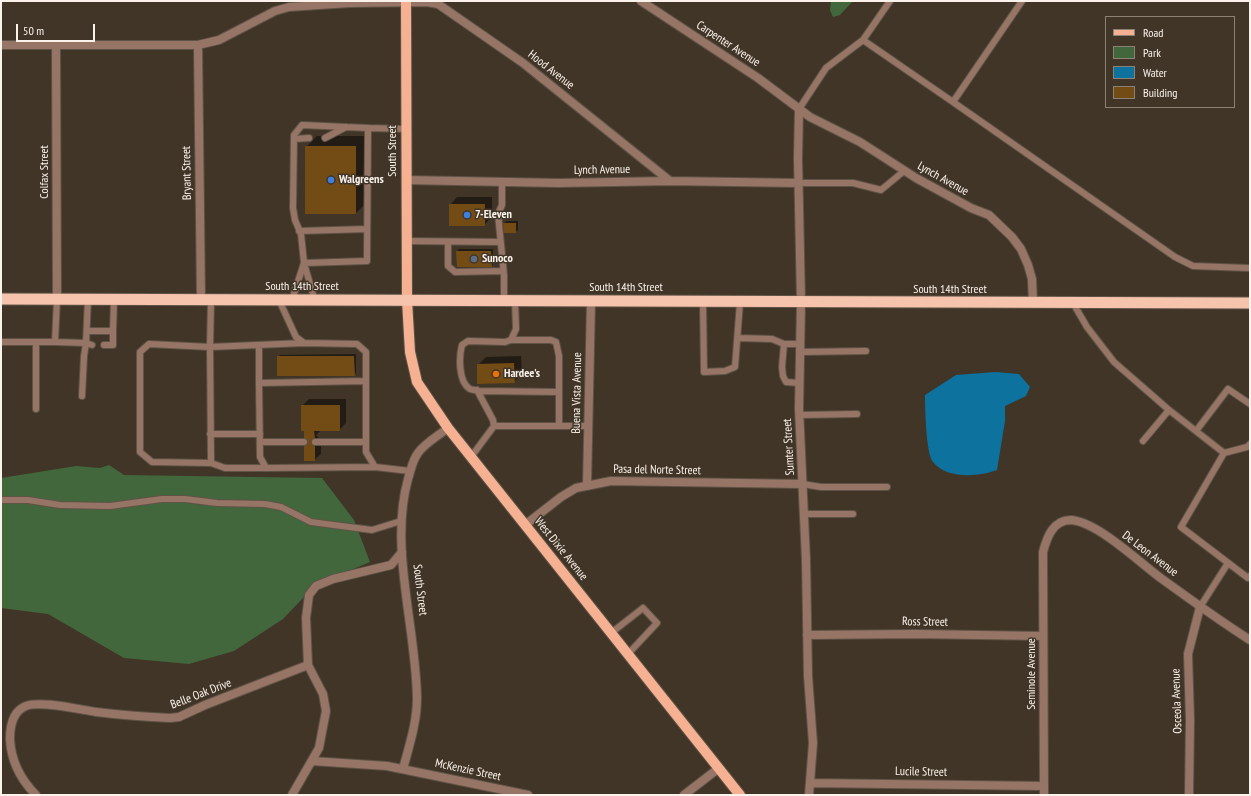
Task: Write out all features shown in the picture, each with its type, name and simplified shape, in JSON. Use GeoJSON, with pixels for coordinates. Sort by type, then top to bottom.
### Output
{"type":"FeatureCollection","features":[{"type":"Feature","properties":{"kind":"highway","name":"South 14th Street"},"geometry":{"type":"LineString","coordinates":[[1,299],[1250,303]]}},
{"type":"Feature","properties":{"kind":"main road","name":"South Street"},"geometry":{"type":"LineString","coordinates":[[406,2],[407,300]]}},
{"type":"Feature","properties":{"kind":"main road","name":"West Dixie Avenue"},"geometry":{"type":"LineString","coordinates":[[407,300],[408,334],[412,366],[420,387],[448,428],[740,795]]}},
{"type":"Feature","properties":{"kind":"street","name":"Carpenter Avenue"},"geometry":{"type":"LineString","coordinates":[[641,1],[758,78],[799,109]]}},
{"type":"Feature","properties":{"kind":"street","name":"Hood Avenue"},"geometry":{"type":"LineString","coordinates":[[1,45],[198,45],[219,40],[275,11],[304,3],[406,2],[438,4],[523,63],[670,181]]}},
{"type":"Feature","properties":{"kind":"street","name":"Colfax Street"},"geometry":{"type":"LineString","coordinates":[[56,45],[57,299]]}},
{"type":"Feature","properties":{"kind":"street","name":"Bryant Street"},"geometry":{"type":"LineString","coordinates":[[198,45],[206,300]]}},
{"type":"Feature","properties":{"kind":"street","name":"Lynch Avenue"},"geometry":{"type":"LineString","coordinates":[[799,109],[810,117],[860,142],[904,170],[971,208],[989,216],[1012,237],[1028,265],[1032,279],[1033,303]]}},
{"type":"Feature","properties":{"kind":"street","name":"Sumter Street"},"geometry":{"type":"LineString","coordinates":[[799,109],[798,183],[801,302],[799,416],[804,514],[808,676],[813,743],[810,784]]}},
{"type":"Feature","properties":{"kind":"street","name":"Lynch Avenue"},"geometry":{"type":"LineString","coordinates":[[406,180],[558,183],[670,181],[798,183]]}},
{"type":"Feature","properties":{"kind":"street","name":"Buena Vista Avenue"},"geometry":{"type":"LineString","coordinates":[[587,485],[591,301]]}},
{"type":"Feature","properties":{"kind":"street","name":"South Street"},"geometry":{"type":"LineString","coordinates":[[403,769],[416,718],[417,697],[413,642],[402,552],[401,521],[410,471],[418,453],[448,428]]}},
{"type":"Feature","properties":{"kind":"street","name":"Pasa del Norte Street"},"geometry":{"type":"LineString","coordinates":[[525,526],[561,497],[576,488],[611,481],[802,484]]}},
{"type":"Feature","properties":{"kind":"street","name":"De Leon Avenue"},"geometry":{"type":"LineString","coordinates":[[1044,553],[1049,533],[1056,525],[1069,520],[1089,526],[1117,544],[1200,607],[1250,640]]}},
{"type":"Feature","properties":{"kind":"street"},"geometry":{"type":"LineString","coordinates":[[292,795],[312,761],[322,738],[325,701],[308,665],[306,606],[312,589],[333,579],[391,565],[402,552]]}},
{"type":"Feature","properties":{"kind":"street","name":"Seminole Avenue"},"geometry":{"type":"LineString","coordinates":[[1044,553],[1044,795]]}},
{"type":"Feature","properties":{"kind":"street","name":"Osceola Avenue"},"geometry":{"type":"LineString","coordinates":[[1189,795],[1190,720],[1188,654],[1200,607]]}},
{"type":"Feature","properties":{"kind":"street","name":"Ross Street"},"geometry":{"type":"LineString","coordinates":[[807,635],[914,634],[1043,636]]}},
{"type":"Feature","properties":{"kind":"street","name":"Belle Oak Drive"},"geometry":{"type":"LineString","coordinates":[[36,795],[20,775],[10,754],[10,728],[12,720],[25,706],[32,704],[98,712],[170,718],[179,717],[308,665]]}},
{"type":"Feature","properties":{"kind":"street","name":"McKenzie Street"},"geometry":{"type":"LineString","coordinates":[[312,761],[361,763],[403,769],[528,795]]}},
{"type":"Feature","properties":{"kind":"street"},"geometry":{"type":"LineString","coordinates":[[684,795],[719,768]]}},
{"type":"Feature","properties":{"kind":"street"},"geometry":{"type":"LineString","coordinates":[[809,795],[810,784]]}},
{"type":"Feature","properties":{"kind":"street","name":"Lucile Street"},"geometry":{"type":"LineString","coordinates":[[810,784],[1044,786]]}},
{"type":"Feature","properties":{"kind":"lane"},"geometry":{"type":"LineString","coordinates":[[799,109],[826,68],[863,40],[890,1]]}},
{"type":"Feature","properties":{"kind":"lane"},"geometry":{"type":"LineString","coordinates":[[953,102],[1022,1]]}},
{"type":"Feature","properties":{"kind":"lane"},"geometry":{"type":"LineString","coordinates":[[863,40],[1175,257],[1193,266],[1248,268]]}},
{"type":"Feature","properties":{"kind":"lane"},"geometry":{"type":"LineString","coordinates":[[315,300],[304,263],[299,231],[293,208],[294,135],[302,125],[406,130]]}},
{"type":"Feature","properties":{"kind":"lane"},"geometry":{"type":"LineString","coordinates":[[325,138],[347,127]]}},
{"type":"Feature","properties":{"kind":"lane"},"geometry":{"type":"LineString","coordinates":[[304,263],[367,261],[368,128]]}},
{"type":"Feature","properties":{"kind":"lane"},"geometry":{"type":"LineString","coordinates":[[294,139],[309,138]]}},
{"type":"Feature","properties":{"kind":"lane"},"geometry":{"type":"LineString","coordinates":[[798,183],[853,183],[881,190],[904,170]]}},
{"type":"Feature","properties":{"kind":"lane"},"geometry":{"type":"LineString","coordinates":[[502,182],[502,205],[498,214],[504,271],[516,329],[511,340]]}},
{"type":"Feature","properties":{"kind":"lane"},"geometry":{"type":"LineString","coordinates":[[299,231],[367,229]]}},
{"type":"Feature","properties":{"kind":"lane"},"geometry":{"type":"LineString","coordinates":[[406,241],[500,242]]}},
{"type":"Feature","properties":{"kind":"lane"},"geometry":{"type":"LineString","coordinates":[[448,242],[448,266],[455,272],[504,271]]}},
{"type":"Feature","properties":{"kind":"lane"},"geometry":{"type":"LineString","coordinates":[[292,300],[304,263]]}},
{"type":"Feature","properties":{"kind":"lane"},"geometry":{"type":"LineString","coordinates":[[55,342],[57,299]]}},
{"type":"Feature","properties":{"kind":"lane"},"geometry":{"type":"LineString","coordinates":[[82,396],[89,344],[88,299]]}},
{"type":"Feature","properties":{"kind":"lane"},"geometry":{"type":"LineString","coordinates":[[104,346],[113,345],[114,300]]}},
{"type":"Feature","properties":{"kind":"lane"},"geometry":{"type":"LineString","coordinates":[[206,300],[210,347],[211,463]]}},
{"type":"Feature","properties":{"kind":"lane"},"geometry":{"type":"LineString","coordinates":[[279,300],[296,337],[304,343]]}},
{"type":"Feature","properties":{"kind":"lane"},"geometry":{"type":"LineString","coordinates":[[703,302],[704,372],[725,371],[736,366],[739,338],[740,302]]}},
{"type":"Feature","properties":{"kind":"lane"},"geometry":{"type":"LineString","coordinates":[[1073,303],[1087,327],[1114,362],[1169,410],[1224,453]]}},
{"type":"Feature","properties":{"kind":"lane"},"geometry":{"type":"LineString","coordinates":[[88,331],[113,331]]}},
{"type":"Feature","properties":{"kind":"lane"},"geometry":{"type":"LineString","coordinates":[[739,338],[772,339],[784,344],[800,344]]}},
{"type":"Feature","properties":{"kind":"lane"},"geometry":{"type":"LineString","coordinates":[[558,426],[559,392],[559,356],[556,342],[552,340],[511,340],[505,342],[468,341],[462,345],[460,353],[464,383],[470,389],[559,392]]}},
{"type":"Feature","properties":{"kind":"lane"},"geometry":{"type":"LineString","coordinates":[[1,342],[55,342],[89,344]]}},
{"type":"Feature","properties":{"kind":"lane"},"geometry":{"type":"LineString","coordinates":[[36,342],[36,409]]}},
{"type":"Feature","properties":{"kind":"lane"},"geometry":{"type":"LineString","coordinates":[[375,467],[366,452],[366,352],[357,344],[304,343],[210,347],[149,344],[140,352],[140,452],[152,462],[211,463],[225,468],[375,467],[410,471]]}},
{"type":"Feature","properties":{"kind":"lane"},"geometry":{"type":"LineString","coordinates":[[784,344],[783,376],[786,382],[799,383]]}},
{"type":"Feature","properties":{"kind":"lane"},"geometry":{"type":"LineString","coordinates":[[259,345],[260,458],[266,468]]}},
{"type":"Feature","properties":{"kind":"lane"},"geometry":{"type":"LineString","coordinates":[[799,352],[866,352]]}},
{"type":"Feature","properties":{"kind":"lane"},"geometry":{"type":"LineString","coordinates":[[260,383],[366,381]]}},
{"type":"Feature","properties":{"kind":"lane"},"geometry":{"type":"LineString","coordinates":[[1196,431],[1228,389],[1250,404]]}},
{"type":"Feature","properties":{"kind":"lane"},"geometry":{"type":"LineString","coordinates":[[471,457],[494,426],[493,420],[477,390]]}},
{"type":"Feature","properties":{"kind":"lane"},"geometry":{"type":"LineString","coordinates":[[1143,441],[1169,410]]}},
{"type":"Feature","properties":{"kind":"lane"},"geometry":{"type":"LineString","coordinates":[[799,416],[857,414]]}},
{"type":"Feature","properties":{"kind":"lane"},"geometry":{"type":"LineString","coordinates":[[494,426],[588,426]]}},
{"type":"Feature","properties":{"kind":"lane"},"geometry":{"type":"LineString","coordinates":[[210,434],[260,434]]}},
{"type":"Feature","properties":{"kind":"lane"},"geometry":{"type":"LineString","coordinates":[[260,442],[304,442]]}},
{"type":"Feature","properties":{"kind":"lane"},"geometry":{"type":"LineString","coordinates":[[315,442],[366,442]]}},
{"type":"Feature","properties":{"kind":"lane"},"geometry":{"type":"LineString","coordinates":[[1250,444],[1247,447],[1224,453],[1181,527],[1248,578],[1250,576]]}},
{"type":"Feature","properties":{"kind":"lane"},"geometry":{"type":"LineString","coordinates":[[802,484],[821,487],[887,487]]}},
{"type":"Feature","properties":{"kind":"lane"},"geometry":{"type":"LineString","coordinates":[[1,500],[28,500],[60,505],[110,506],[162,499],[185,499],[216,503],[265,504],[281,507],[311,522],[372,530],[401,521]]}},
{"type":"Feature","properties":{"kind":"lane"},"geometry":{"type":"LineString","coordinates":[[804,514],[853,514]]}},
{"type":"Feature","properties":{"kind":"lane"},"geometry":{"type":"LineString","coordinates":[[1200,607],[1228,563]]}},
{"type":"Feature","properties":{"kind":"lane"},"geometry":{"type":"LineString","coordinates":[[611,633],[643,608],[657,623],[628,654]]}},
{"type":"Feature","properties":{"kind":"green space"},"geometry":{"type":"Polygon","coordinates":[[[831,1],[853,1],[840,15],[833,17],[830,10],[831,1]]]}},
{"type":"Feature","properties":{"kind":"green space"},"geometry":{"type":"Polygon","coordinates":[[[109,465],[124,475],[322,478],[354,520],[370,562],[332,578],[303,598],[283,619],[234,651],[189,664],[124,658],[48,614],[1,608],[1,478],[76,466],[100,468],[109,465]]]}},
{"type":"Feature","properties":{"kind":"water"},"geometry":{"type":"Polygon","coordinates":[[[996,372],[1019,374],[1030,387],[1026,396],[1005,406],[1005,421],[997,470],[981,474],[963,475],[954,474],[939,468],[933,462],[929,450],[926,430],[925,395],[956,375],[996,372]]]}},
{"type":"Feature","properties":{"kind":"building","name":"Walgreens"},"geometry":{"type":"Polygon","coordinates":[[[305,146],[356,146],[356,214],[305,214],[305,146]]]}},
{"type":"Feature","properties":{"kind":"building","name":"7-Eleven"},"geometry":{"type":"Polygon","coordinates":[[[449,204],[485,204],[485,226],[449,226],[449,204]]]}},
{"type":"Feature","properties":{"kind":"building","name":"Sunoco"},"geometry":{"type":"Polygon","coordinates":[[[503,223],[516,223],[516,233],[504,233],[503,223]]]}},
{"type":"Feature","properties":{"kind":"building","name":"Sunoco"},"geometry":{"type":"Polygon","coordinates":[[[456,251],[491,251],[492,267],[457,267],[456,251]]]}},
{"type":"Feature","properties":{"kind":"building"},"geometry":{"type":"Polygon","coordinates":[[[277,356],[354,356],[355,376],[277,376],[277,356]]]}},
{"type":"Feature","properties":{"kind":"building","name":"Hardee's"},"geometry":{"type":"Polygon","coordinates":[[[514,363],[515,383],[477,384],[477,364],[514,363]]]}},
{"type":"Feature","properties":{"kind":"building"},"geometry":{"type":"Polygon","coordinates":[[[301,405],[340,405],[340,431],[314,431],[315,438],[311,442],[315,446],[315,461],[304,461],[304,446],[308,442],[304,438],[304,431],[301,431],[301,405]]]}},
{"type":"Feature","properties":{"kind":"place","name":"Walgreens"},"geometry":{"type":"Point","coordinates":[331,180]}},
{"type":"Feature","properties":{"kind":"place","name":"7-Eleven"},"geometry":{"type":"Point","coordinates":[467,215]}},
{"type":"Feature","properties":{"kind":"place","name":"Sunoco"},"geometry":{"type":"Point","coordinates":[474,259]}},
{"type":"Feature","properties":{"kind":"place","name":"Hardee's"},"geometry":{"type":"Point","coordinates":[496,374]}}]}
